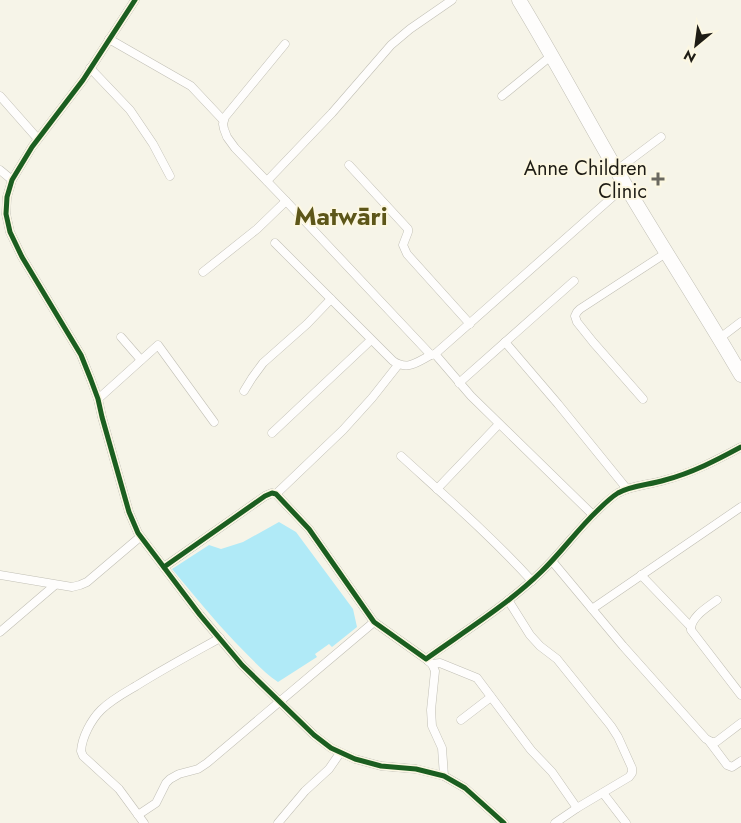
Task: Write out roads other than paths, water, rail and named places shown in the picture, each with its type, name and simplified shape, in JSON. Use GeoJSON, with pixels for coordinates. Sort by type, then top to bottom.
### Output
{"type":"FeatureCollection","features":[{"type":"Feature","properties":{"kind":"highway"},"geometry":{"type":"LineString","coordinates":[[519,0],[666,253],[741,375]]}},
{"type":"Feature","properties":{"kind":"street"},"geometry":{"type":"LineString","coordinates":[[135,0],[90,68],[32,147],[12,180],[7,197],[6,214],[10,232],[22,257],[80,355],[98,399],[129,512],[140,537],[200,615],[242,665],[314,735],[330,748],[356,759],[381,766],[416,769],[444,776],[465,788],[504,823]]}},
{"type":"Feature","properties":{"kind":"street"},"geometry":{"type":"LineString","coordinates":[[267,181],[332,113],[391,45],[410,29],[452,0]]}},
{"type":"Feature","properties":{"kind":"street"},"geometry":{"type":"LineString","coordinates":[[109,39],[191,86],[223,120]]}},
{"type":"Feature","properties":{"kind":"street"},"geometry":{"type":"LineString","coordinates":[[285,44],[230,109],[223,120],[227,138],[499,424],[593,515]]}},
{"type":"Feature","properties":{"kind":"street"},"geometry":{"type":"LineString","coordinates":[[502,96],[552,55]]}},
{"type":"Feature","properties":{"kind":"street"},"geometry":{"type":"LineString","coordinates":[[90,68],[130,110],[153,144],[170,176]]}},
{"type":"Feature","properties":{"kind":"street"},"geometry":{"type":"LineString","coordinates":[[0,96],[38,139]]}},
{"type":"Feature","properties":{"kind":"street"},"geometry":{"type":"LineString","coordinates":[[617,170],[661,137]]}},
{"type":"Feature","properties":{"kind":"street"},"geometry":{"type":"LineString","coordinates":[[349,165],[408,229],[403,245],[406,254],[470,324]]}},
{"type":"Feature","properties":{"kind":"street"},"geometry":{"type":"LineString","coordinates":[[0,170],[12,180]]}},
{"type":"Feature","properties":{"kind":"street"},"geometry":{"type":"LineString","coordinates":[[275,243],[393,361],[398,365],[408,366],[433,355],[626,185]]}},
{"type":"Feature","properties":{"kind":"street"},"geometry":{"type":"LineString","coordinates":[[203,272],[262,224],[286,201]]}},
{"type":"Feature","properties":{"kind":"street"},"geometry":{"type":"LineString","coordinates":[[643,400],[592,342],[577,322],[575,316],[580,309],[666,253]]}},
{"type":"Feature","properties":{"kind":"street"},"geometry":{"type":"LineString","coordinates":[[459,382],[574,281]]}},
{"type":"Feature","properties":{"kind":"street"},"geometry":{"type":"LineString","coordinates":[[244,391],[263,363],[307,324],[331,299]]}},
{"type":"Feature","properties":{"kind":"street"},"geometry":{"type":"LineString","coordinates":[[720,338],[741,322]]}},
{"type":"Feature","properties":{"kind":"street"},"geometry":{"type":"LineString","coordinates":[[122,337],[141,360]]}},
{"type":"Feature","properties":{"kind":"street"},"geometry":{"type":"LineString","coordinates":[[272,433],[371,340]]}},
{"type":"Feature","properties":{"kind":"street"},"geometry":{"type":"LineString","coordinates":[[504,342],[568,416],[627,489]]}},
{"type":"Feature","properties":{"kind":"street"},"geometry":{"type":"LineString","coordinates":[[98,399],[158,345],[214,422]]}},
{"type":"Feature","properties":{"kind":"street"},"geometry":{"type":"LineString","coordinates":[[276,494],[343,430],[398,365]]}},
{"type":"Feature","properties":{"kind":"street"},"geometry":{"type":"LineString","coordinates":[[437,489],[499,424]]}},
{"type":"Feature","properties":{"kind":"street"},"geometry":{"type":"LineString","coordinates":[[429,661],[532,581],[593,515],[617,494],[627,489],[666,480],[688,472],[741,447]]}},
{"type":"Feature","properties":{"kind":"street"},"geometry":{"type":"LineString","coordinates":[[401,456],[509,556],[532,581]]}},
{"type":"Feature","properties":{"kind":"street"},"geometry":{"type":"LineString","coordinates":[[164,568],[265,496],[272,493],[276,494],[309,529],[374,622],[429,661],[435,670],[431,710],[432,726],[442,748],[444,776]]}},
{"type":"Feature","properties":{"kind":"street"},"geometry":{"type":"LineString","coordinates":[[592,609],[741,507]]}},
{"type":"Feature","properties":{"kind":"street"},"geometry":{"type":"LineString","coordinates":[[0,575],[55,585],[72,587],[80,585],[87,582],[140,537]]}},
{"type":"Feature","properties":{"kind":"street"},"geometry":{"type":"LineString","coordinates":[[552,561],[702,736],[709,741],[727,765],[732,767],[741,762]]}},
{"type":"Feature","properties":{"kind":"street"},"geometry":{"type":"LineString","coordinates":[[641,575],[691,627],[694,634],[741,695]]}},
{"type":"Feature","properties":{"kind":"street"},"geometry":{"type":"LineString","coordinates":[[0,632],[55,585]]}},
{"type":"Feature","properties":{"kind":"street"},"geometry":{"type":"LineString","coordinates":[[508,600],[530,635],[540,646],[557,659],[602,715],[618,737],[632,768],[632,773],[626,778],[555,823]]}},
{"type":"Feature","properties":{"kind":"street"},"geometry":{"type":"LineString","coordinates":[[691,627],[693,620],[717,600]]}},
{"type":"Feature","properties":{"kind":"street"},"geometry":{"type":"LineString","coordinates":[[138,815],[156,803],[170,779],[179,774],[202,767],[374,622]]}},
{"type":"Feature","properties":{"kind":"street"},"geometry":{"type":"LineString","coordinates":[[144,823],[119,789],[82,754],[81,747],[96,716],[116,698],[157,672],[220,638]]}},
{"type":"Feature","properties":{"kind":"street"},"geometry":{"type":"LineString","coordinates":[[429,661],[440,663],[477,678],[531,750],[552,772],[576,808]]}},
{"type":"Feature","properties":{"kind":"street"},"geometry":{"type":"LineString","coordinates":[[461,720],[491,697]]}},
{"type":"Feature","properties":{"kind":"street"},"geometry":{"type":"LineString","coordinates":[[709,741],[716,742],[720,740],[741,723]]}},
{"type":"Feature","properties":{"kind":"street"},"geometry":{"type":"LineString","coordinates":[[278,823],[305,791],[329,769],[340,753]]}},
{"type":"Feature","properties":{"kind":"street"},"geometry":{"type":"LineString","coordinates":[[603,793],[626,823]]}},
{"type":"Feature","properties":{"kind":"water"},"geometry":{"type":"Polygon","coordinates":[[[279,522],[296,532],[353,609],[357,627],[332,647],[329,644],[315,654],[317,657],[278,682],[235,642],[172,569],[209,545],[221,549],[243,542],[279,522]]]}},
{"type":"Feature","properties":{"kind":"place","name":"Anne Children Clinic"},"geometry":{"type":"Point","coordinates":[658,179]}},
{"type":"Feature","properties":{"kind":"district","name":"Matwāri"},"geometry":{"type":"Point","coordinates":[341,216]}}]}
